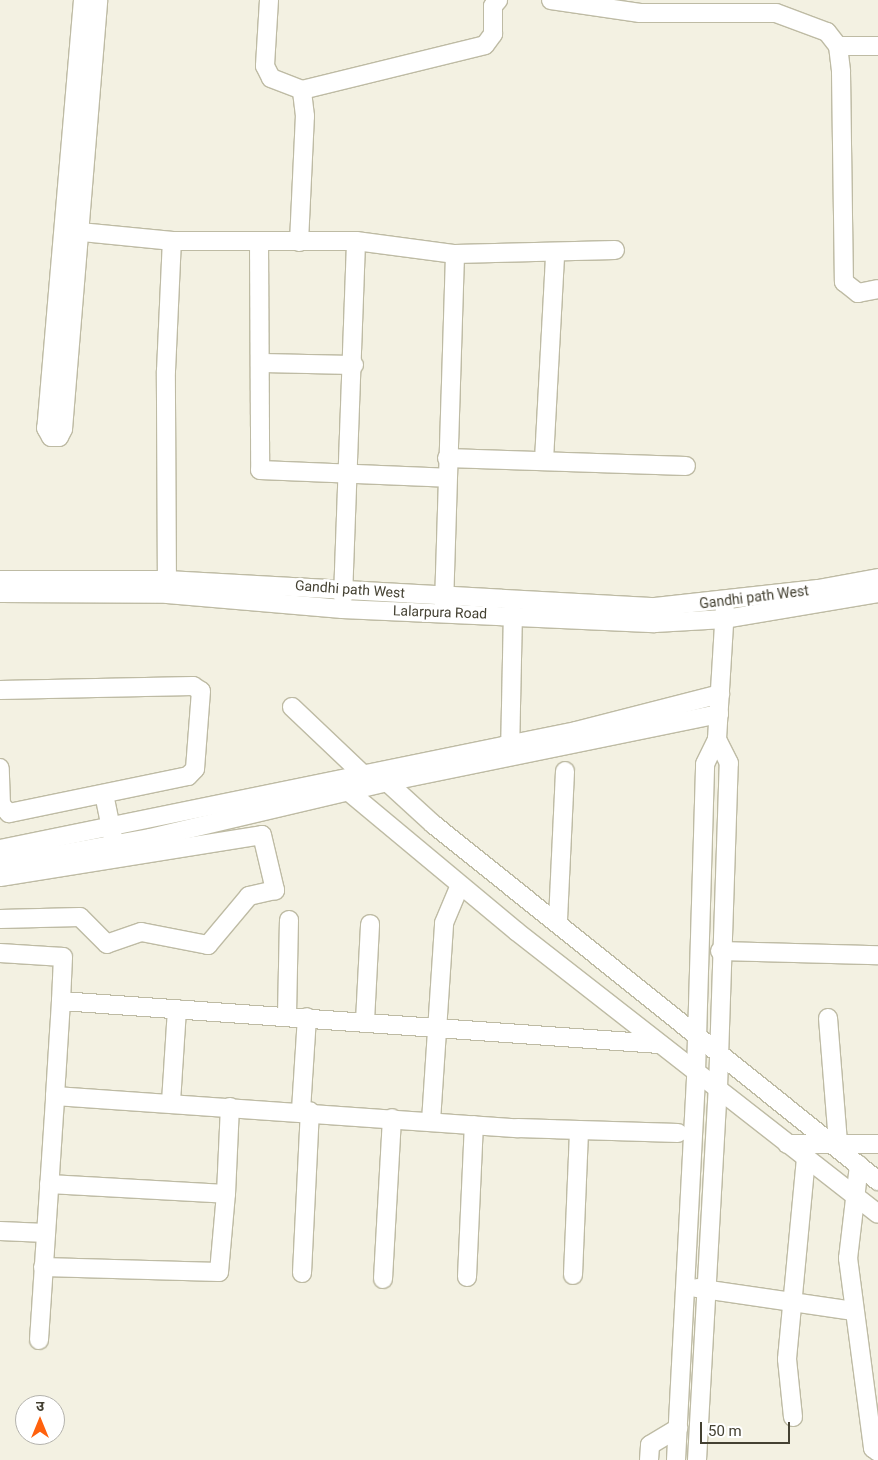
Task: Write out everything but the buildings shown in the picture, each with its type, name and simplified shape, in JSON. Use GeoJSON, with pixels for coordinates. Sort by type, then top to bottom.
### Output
{"type":"FeatureCollection","features":[{"type":"Feature","properties":{"kind":"street"},"geometry":{"type":"LineString","coordinates":[[83,0],[84,82]]}},
{"type":"Feature","properties":{"kind":"street"},"geometry":{"type":"LineString","coordinates":[[80,130],[64,220],[46,428],[51,438],[62,433],[81,234],[80,130],[84,82],[98,0]]}},
{"type":"Feature","properties":{"kind":"street"},"geometry":{"type":"LineString","coordinates":[[269,0],[265,66],[271,78],[302,90],[485,46],[493,34],[494,6],[498,0]]}},
{"type":"Feature","properties":{"kind":"street"},"geometry":{"type":"LineString","coordinates":[[551,0],[625,6],[776,13],[827,32],[838,46],[844,282],[858,293],[878,289]]}},
{"type":"Feature","properties":{"kind":"street"},"geometry":{"type":"LineString","coordinates":[[838,46],[878,46]]}},
{"type":"Feature","properties":{"kind":"street"},"geometry":{"type":"LineString","coordinates":[[299,242],[302,90]]}},
{"type":"Feature","properties":{"kind":"street"},"geometry":{"type":"LineString","coordinates":[[64,220],[81,234]]}},
{"type":"Feature","properties":{"kind":"street"},"geometry":{"type":"LineString","coordinates":[[62,244],[81,234],[172,241],[356,241],[455,254],[555,255],[615,250]]}},
{"type":"Feature","properties":{"kind":"street"},"geometry":{"type":"LineString","coordinates":[[167,587],[166,371],[172,241]]}},
{"type":"Feature","properties":{"kind":"street"},"geometry":{"type":"LineString","coordinates":[[260,241],[260,470],[347,472],[447,478]]}},
{"type":"Feature","properties":{"kind":"street"},"geometry":{"type":"LineString","coordinates":[[342,608],[347,472],[354,365],[356,241]]}},
{"type":"Feature","properties":{"kind":"street"},"geometry":{"type":"LineString","coordinates":[[444,603],[447,458],[455,254]]}},
{"type":"Feature","properties":{"kind":"street"},"geometry":{"type":"LineString","coordinates":[[544,460],[555,255]]}},
{"type":"Feature","properties":{"kind":"street"},"geometry":{"type":"LineString","coordinates":[[261,363],[354,365]]}},
{"type":"Feature","properties":{"kind":"street"},"geometry":{"type":"LineString","coordinates":[[447,458],[686,466]]}},
{"type":"Feature","properties":{"kind":"street","name":"Gandhi path West"},"geometry":{"type":"LineString","coordinates":[[0,580],[167,587],[344,587],[444,603],[655,607],[724,601],[878,578]]}},
{"type":"Feature","properties":{"kind":"street","name":"Lalarpura Road"},"geometry":{"type":"LineString","coordinates":[[0,593],[167,587],[342,608],[444,603],[512,614],[655,623],[725,619],[878,593]]}},
{"type":"Feature","properties":{"kind":"street"},"geometry":{"type":"LineString","coordinates":[[676,1460],[696,1072],[705,764],[716,739],[725,619],[724,601]]}},
{"type":"Feature","properties":{"kind":"street"},"geometry":{"type":"LineString","coordinates":[[510,750],[512,614]]}},
{"type":"Feature","properties":{"kind":"street"},"geometry":{"type":"LineString","coordinates":[[0,690],[198,687],[200,714],[192,774],[9,813],[1,805],[0,768]]}},
{"type":"Feature","properties":{"kind":"street"},"geometry":{"type":"LineString","coordinates":[[261,803],[348,791],[375,780],[510,750],[720,694]]}},
{"type":"Feature","properties":{"kind":"street"},"geometry":{"type":"LineString","coordinates":[[292,707],[375,780],[558,920],[718,1054],[834,1142],[878,1181]]}},
{"type":"Feature","properties":{"kind":"street"},"geometry":{"type":"LineString","coordinates":[[0,865],[114,844],[261,803],[510,750],[718,714]]}},
{"type":"Feature","properties":{"kind":"street"},"geometry":{"type":"LineString","coordinates":[[697,1460],[718,1088],[720,951],[729,763],[716,739]]}},
{"type":"Feature","properties":{"kind":"street"},"geometry":{"type":"LineString","coordinates":[[558,920],[565,771]]}},
{"type":"Feature","properties":{"kind":"street"},"geometry":{"type":"LineString","coordinates":[[348,791],[460,885],[659,1044],[878,1214]]}},
{"type":"Feature","properties":{"kind":"street"},"geometry":{"type":"LineString","coordinates":[[104,794],[114,844]]}},
{"type":"Feature","properties":{"kind":"street"},"geometry":{"type":"LineString","coordinates":[[0,849],[110,827],[173,826]]}},
{"type":"Feature","properties":{"kind":"street"},"geometry":{"type":"LineString","coordinates":[[173,826],[186,850]]}},
{"type":"Feature","properties":{"kind":"street"},"geometry":{"type":"LineString","coordinates":[[0,877],[186,850],[262,835],[275,890],[248,896],[208,945],[141,932],[107,944],[80,917],[0,919]]}},
{"type":"Feature","properties":{"kind":"street"},"geometry":{"type":"LineString","coordinates":[[431,1120],[444,923],[460,885]]}},
{"type":"Feature","properties":{"kind":"street"},"geometry":{"type":"LineString","coordinates":[[287,1015],[288,920]]}},
{"type":"Feature","properties":{"kind":"street"},"geometry":{"type":"LineString","coordinates":[[366,1021],[370,924]]}},
{"type":"Feature","properties":{"kind":"street"},"geometry":{"type":"LineString","coordinates":[[720,951],[878,955]]}},
{"type":"Feature","properties":{"kind":"street"},"geometry":{"type":"LineString","coordinates":[[0,953],[62,957],[61,1001],[39,1340]]}},
{"type":"Feature","properties":{"kind":"street"},"geometry":{"type":"LineString","coordinates":[[61,1001],[287,1015],[659,1044]]}},
{"type":"Feature","properties":{"kind":"street"},"geometry":{"type":"LineString","coordinates":[[171,1102],[177,1009]]}},
{"type":"Feature","properties":{"kind":"street"},"geometry":{"type":"LineString","coordinates":[[302,1273],[307,1017]]}},
{"type":"Feature","properties":{"kind":"street"},"geometry":{"type":"LineString","coordinates":[[828,1018],[834,1142]]}},
{"type":"Feature","properties":{"kind":"street"},"geometry":{"type":"LineString","coordinates":[[55,1096],[306,1110],[474,1124],[678,1133]]}},
{"type":"Feature","properties":{"kind":"street"},"geometry":{"type":"LineString","coordinates":[[43,1267],[220,1272],[230,1107]]}},
{"type":"Feature","properties":{"kind":"street"},"geometry":{"type":"LineString","coordinates":[[383,1279],[392,1118]]}},
{"type":"Feature","properties":{"kind":"street"},"geometry":{"type":"LineString","coordinates":[[467,1277],[474,1124]]}},
{"type":"Feature","properties":{"kind":"street"},"geometry":{"type":"LineString","coordinates":[[572,1275],[579,1130]]}},
{"type":"Feature","properties":{"kind":"street"},"geometry":{"type":"LineString","coordinates":[[787,1144],[834,1142],[878,1144]]}},
{"type":"Feature","properties":{"kind":"street"},"geometry":{"type":"LineString","coordinates":[[794,1417],[787,1359],[795,1304],[806,1159]]}},
{"type":"Feature","properties":{"kind":"street"},"geometry":{"type":"LineString","coordinates":[[859,1165],[853,1195],[848,1258],[853,1311],[873,1448],[878,1452]]}},
{"type":"Feature","properties":{"kind":"street"},"geometry":{"type":"LineString","coordinates":[[49,1184],[226,1194]]}},
{"type":"Feature","properties":{"kind":"street"},"geometry":{"type":"LineString","coordinates":[[0,1232],[46,1233]]}},
{"type":"Feature","properties":{"kind":"street"},"geometry":{"type":"LineString","coordinates":[[684,1287],[706,1288],[795,1304],[853,1311]]}},
{"type":"Feature","properties":{"kind":"street"},"geometry":{"type":"LineString","coordinates":[[649,1460],[650,1446],[678,1428]]}}]}
